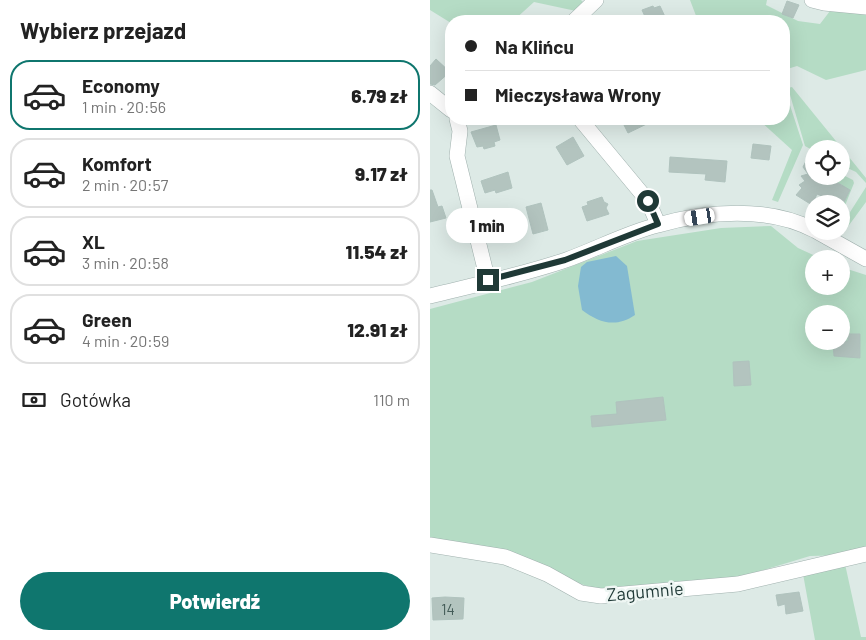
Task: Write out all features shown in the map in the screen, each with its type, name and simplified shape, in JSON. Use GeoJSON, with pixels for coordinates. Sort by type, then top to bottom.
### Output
{"type":"FeatureCollection","features":[{"type":"Feature","properties":{"kind":"street"},"geometry":{"type":"LineString","coordinates":[[580,15],[596,0]]}},
{"type":"Feature","properties":{"kind":"street"},"geometry":{"type":"LineString","coordinates":[[812,0],[866,7]]}},
{"type":"Feature","properties":{"kind":"street"},"geometry":{"type":"LineString","coordinates":[[430,93],[445,105]]}},
{"type":"Feature","properties":{"kind":"street"},"geometry":{"type":"LineString","coordinates":[[458,125],[460,132],[457,156],[488,280]]}},
{"type":"Feature","properties":{"kind":"street"},"geometry":{"type":"LineString","coordinates":[[585,125],[648,201],[658,224]]}},
{"type":"Feature","properties":{"kind":"street"},"geometry":{"type":"LineString","coordinates":[[430,296],[565,260],[658,224],[717,214],[747,214],[789,220],[805,227]]}},
{"type":"Feature","properties":{"kind":"street"},"geometry":{"type":"LineString","coordinates":[[832,240],[866,258]]}},
{"type":"Feature","properties":{"kind":"street","name":"Zagumnie"},"geometry":{"type":"LineString","coordinates":[[430,545],[505,557],[547,574],[581,593],[600,596],[738,584],[866,554]]}},
{"type":"Feature","properties":{"kind":"green space"},"geometry":{"type":"Polygon","coordinates":[[[430,0],[581,0],[583,2],[576,11],[534,2],[520,15],[445,15],[445,19],[430,10],[430,0]]]}},
{"type":"Feature","properties":{"kind":"green space"},"geometry":{"type":"Polygon","coordinates":[[[690,0],[767,0],[766,5],[786,15],[696,15],[690,0]]]}},
{"type":"Feature","properties":{"kind":"green space"},"geometry":{"type":"Polygon","coordinates":[[[830,11],[866,12],[866,70],[826,80],[797,66],[790,68],[790,17],[798,21],[820,24],[830,11]]]}},
{"type":"Feature","properties":{"kind":"green space"},"geometry":{"type":"Polygon","coordinates":[[[792,87],[835,140],[805,140],[805,146],[790,95],[790,88],[792,87]]]}},
{"type":"Feature","properties":{"kind":"green space"},"geometry":{"type":"Polygon","coordinates":[[[790,105],[803,145],[778,202],[772,200],[792,150],[765,125],[790,125],[790,105]]]}},
{"type":"Feature","properties":{"kind":"green space"},"geometry":{"type":"Polygon","coordinates":[[[850,158],[866,178],[866,183],[856,172],[850,169],[850,158]]]}},
{"type":"Feature","properties":{"kind":"green space"},"geometry":{"type":"Polygon","coordinates":[[[850,178],[853,180],[854,183],[849,195],[848,195],[850,190],[842,187],[842,185],[850,185],[850,178]]]}},
{"type":"Feature","properties":{"kind":"green space"},"geometry":{"type":"Polygon","coordinates":[[[866,187],[866,202],[850,224],[850,212],[866,187]]]}},
{"type":"Feature","properties":{"kind":"green space"},"geometry":{"type":"Polygon","coordinates":[[[771,226],[798,248],[805,251],[805,295],[850,295],[850,270],[866,275],[866,550],[846,555],[810,556],[740,577],[601,590],[430,539],[430,309],[532,282],[637,241],[721,228],[771,226]]]}},
{"type":"Feature","properties":{"kind":"green space"},"geometry":{"type":"Polygon","coordinates":[[[845,564],[861,637],[866,637],[866,640],[815,640],[803,574],[845,564]]]}},
{"type":"Feature","properties":{"kind":"water"},"geometry":{"type":"Polygon","coordinates":[[[616,256],[627,266],[635,315],[621,322],[614,323],[601,321],[582,310],[578,286],[581,267],[587,262],[616,256]]]}},
{"type":"Feature","properties":{"kind":"building"},"geometry":{"type":"Polygon","coordinates":[[[787,1],[799,5],[793,18],[790,15],[782,14],[787,1]]]}},
{"type":"Feature","properties":{"kind":"building"},"geometry":{"type":"Polygon","coordinates":[[[653,6],[654,8],[660,6],[664,15],[644,15],[642,10],[653,6]]]}},
{"type":"Feature","properties":{"kind":"building"},"geometry":{"type":"Polygon","coordinates":[[[436,59],[445,67],[445,76],[435,85],[430,84],[430,66],[436,59]]]}},
{"type":"Feature","properties":{"kind":"building"},"geometry":{"type":"Polygon","coordinates":[[[496,125],[500,140],[494,142],[495,146],[484,149],[483,146],[477,147],[471,132],[496,125]]]}},
{"type":"Feature","properties":{"kind":"building"},"geometry":{"type":"Polygon","coordinates":[[[624,125],[645,125],[628,133],[624,125]]]}},
{"type":"Feature","properties":{"kind":"building"},"geometry":{"type":"Polygon","coordinates":[[[573,137],[584,156],[567,165],[556,147],[573,137]]]}},
{"type":"Feature","properties":{"kind":"building"},"geometry":{"type":"Polygon","coordinates":[[[753,144],[771,146],[769,160],[751,158],[753,144]]]}},
{"type":"Feature","properties":{"kind":"building"},"geometry":{"type":"Polygon","coordinates":[[[670,157],[727,161],[725,182],[705,180],[706,174],[669,172],[670,157]]]}},
{"type":"Feature","properties":{"kind":"building"},"geometry":{"type":"Polygon","coordinates":[[[508,172],[512,188],[496,193],[495,190],[485,193],[481,181],[508,172]]]}},
{"type":"Feature","properties":{"kind":"building"},"geometry":{"type":"Polygon","coordinates":[[[805,181],[805,185],[842,185],[850,190],[848,195],[805,195],[805,201],[796,195],[802,188],[799,185],[805,181]]]}},
{"type":"Feature","properties":{"kind":"building"},"geometry":{"type":"Polygon","coordinates":[[[430,190],[432,190],[438,207],[442,206],[446,218],[430,222],[430,190]]]}},
{"type":"Feature","properties":{"kind":"building"},"geometry":{"type":"Polygon","coordinates":[[[602,197],[604,202],[608,204],[606,208],[609,214],[587,221],[582,207],[588,205],[587,202],[602,197]]]}},
{"type":"Feature","properties":{"kind":"building"},"geometry":{"type":"Polygon","coordinates":[[[541,203],[548,230],[533,234],[526,207],[541,203]]]}},
{"type":"Feature","properties":{"kind":"building"},"geometry":{"type":"Polygon","coordinates":[[[502,213],[509,237],[497,240],[496,237],[488,239],[483,219],[502,213]]]}},
{"type":"Feature","properties":{"kind":"building"},"geometry":{"type":"Polygon","coordinates":[[[850,334],[860,334],[860,358],[834,356],[834,350],[850,350],[850,334]]]}},
{"type":"Feature","properties":{"kind":"building"},"geometry":{"type":"Polygon","coordinates":[[[749,361],[751,385],[734,386],[733,362],[749,361]]]}},
{"type":"Feature","properties":{"kind":"building"},"geometry":{"type":"Polygon","coordinates":[[[663,397],[666,420],[592,427],[591,416],[617,414],[616,402],[663,397]]]}},
{"type":"Feature","properties":{"kind":"building"},"geometry":{"type":"Polygon","coordinates":[[[799,592],[803,611],[786,614],[785,604],[778,606],[776,595],[799,592]]]}},
{"type":"Feature","properties":{"kind":"building"},"geometry":{"type":"Polygon","coordinates":[[[432,598],[464,598],[463,619],[433,620],[432,598]]]}},
{"type":"Feature","properties":{"kind":"route"},"geometry":{"type":"LineString","coordinates":[[488,280],[565,260],[658,224],[648,201]]}}]}
